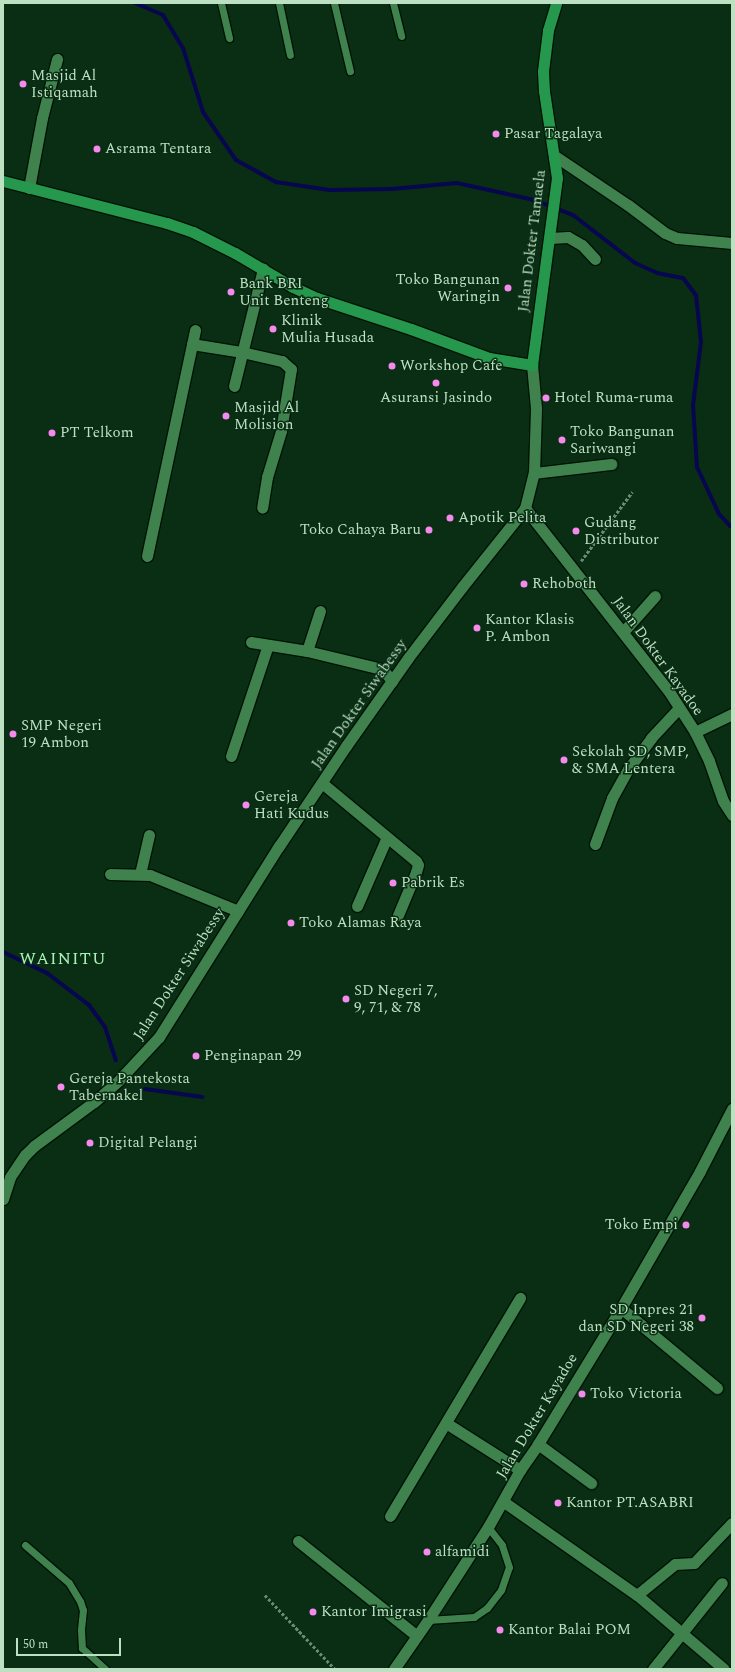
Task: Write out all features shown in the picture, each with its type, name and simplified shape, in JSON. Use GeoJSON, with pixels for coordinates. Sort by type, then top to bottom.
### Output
{"type":"FeatureCollection","features":[{"type":"Feature","properties":{"kind":"main road","name":"Jalan Dokter Tamaela"},"geometry":{"type":"LineString","coordinates":[[532,365],[557,178],[555,156],[544,91],[544,53],[556,3]]}},
{"type":"Feature","properties":{"kind":"main road"},"geometry":{"type":"LineString","coordinates":[[3,181],[180,228],[235,253],[293,287],[333,304],[412,328],[489,358],[532,365]]}},
{"type":"Feature","properties":{"kind":"street"},"geometry":{"type":"LineString","coordinates":[[29,188],[46,99],[57,59]]}},
{"type":"Feature","properties":{"kind":"street"},"geometry":{"type":"LineString","coordinates":[[555,156],[632,208],[665,233],[677,238],[732,243]]}},
{"type":"Feature","properties":{"kind":"street"},"geometry":{"type":"LineString","coordinates":[[550,238],[568,237],[582,245],[595,259]]}},
{"type":"Feature","properties":{"kind":"street"},"geometry":{"type":"LineString","coordinates":[[234,386],[263,270]]}},
{"type":"Feature","properties":{"kind":"street"},"geometry":{"type":"LineString","coordinates":[[147,556],[195,330]]}},
{"type":"Feature","properties":{"kind":"street"},"geometry":{"type":"LineString","coordinates":[[192,344],[242,352],[282,361],[291,369],[281,431],[267,477],[262,508]]}},
{"type":"Feature","properties":{"kind":"street","name":"Jalan Dokter Siwabessy"},"geometry":{"type":"LineString","coordinates":[[3,1199],[10,1177],[25,1155],[94,1102],[119,1080],[159,1037],[238,911],[322,783],[392,681],[462,586],[525,508],[534,473],[536,408],[532,365]]}},
{"type":"Feature","properties":{"kind":"street"},"geometry":{"type":"LineString","coordinates":[[534,473],[611,464]]}},
{"type":"Feature","properties":{"kind":"street","name":"Jalan Dokter Kayadoe"},"geometry":{"type":"LineString","coordinates":[[525,508],[651,667],[679,708],[694,732],[709,761],[723,801],[732,815]]}},
{"type":"Feature","properties":{"kind":"street"},"geometry":{"type":"LineString","coordinates":[[623,632],[655,596]]}},
{"type":"Feature","properties":{"kind":"street"},"geometry":{"type":"LineString","coordinates":[[307,651],[320,611]]}},
{"type":"Feature","properties":{"kind":"street"},"geometry":{"type":"LineString","coordinates":[[251,642],[268,646],[307,651],[378,668],[384,671],[392,681]]}},
{"type":"Feature","properties":{"kind":"street"},"geometry":{"type":"LineString","coordinates":[[230,756],[268,646]]}},
{"type":"Feature","properties":{"kind":"street"},"geometry":{"type":"LineString","coordinates":[[595,844],[612,798],[628,769],[651,738],[679,708]]}},
{"type":"Feature","properties":{"kind":"street"},"geometry":{"type":"LineString","coordinates":[[694,732],[732,714]]}},
{"type":"Feature","properties":{"kind":"street"},"geometry":{"type":"LineString","coordinates":[[322,783],[418,864],[398,915]]}},
{"type":"Feature","properties":{"kind":"street"},"geometry":{"type":"LineString","coordinates":[[140,874],[148,835]]}},
{"type":"Feature","properties":{"kind":"street"},"geometry":{"type":"LineString","coordinates":[[358,906],[387,838]]}},
{"type":"Feature","properties":{"kind":"street"},"geometry":{"type":"LineString","coordinates":[[110,874],[150,875],[238,911]]}},
{"type":"Feature","properties":{"kind":"street","name":"Jalan Dokter Kayadoe"},"geometry":{"type":"LineString","coordinates":[[394,1669],[428,1620],[504,1502],[520,1470],[538,1444],[621,1308],[700,1171],[732,1109]]}},
{"type":"Feature","properties":{"kind":"street"},"geometry":{"type":"LineString","coordinates":[[390,1516],[520,1298]]}},
{"type":"Feature","properties":{"kind":"street"},"geometry":{"type":"LineString","coordinates":[[621,1308],[717,1388]]}},
{"type":"Feature","properties":{"kind":"street"},"geometry":{"type":"LineString","coordinates":[[446,1423],[520,1470]]}},
{"type":"Feature","properties":{"kind":"street"},"geometry":{"type":"LineString","coordinates":[[538,1444],[591,1483]]}},
{"type":"Feature","properties":{"kind":"street"},"geometry":{"type":"LineString","coordinates":[[504,1502],[637,1595],[724,1669]]}},
{"type":"Feature","properties":{"kind":"street"},"geometry":{"type":"LineString","coordinates":[[637,1595],[675,1564],[694,1563],[732,1523]]}},
{"type":"Feature","properties":{"kind":"street"},"geometry":{"type":"LineString","coordinates":[[298,1541],[374,1600],[417,1636]]}},
{"type":"Feature","properties":{"kind":"street"},"geometry":{"type":"LineString","coordinates":[[653,1669],[722,1583]]}},
{"type":"Feature","properties":{"kind":"lane"},"geometry":{"type":"LineString","coordinates":[[221,3],[229,38]]}},
{"type":"Feature","properties":{"kind":"lane"},"geometry":{"type":"LineString","coordinates":[[279,3],[290,55]]}},
{"type":"Feature","properties":{"kind":"lane"},"geometry":{"type":"LineString","coordinates":[[334,3],[350,71]]}},
{"type":"Feature","properties":{"kind":"lane"},"geometry":{"type":"LineString","coordinates":[[393,3],[401,36]]}},
{"type":"Feature","properties":{"kind":"lane"},"geometry":{"type":"LineString","coordinates":[[428,1620],[474,1617],[487,1608],[501,1590],[508,1567],[502,1545],[488,1527]]}},
{"type":"Feature","properties":{"kind":"lane"},"geometry":{"type":"LineString","coordinates":[[25,1545],[69,1584],[80,1601],[83,1610],[81,1630],[82,1648],[105,1669]]}},
{"type":"Feature","properties":{"kind":"path"},"geometry":{"type":"LineString","coordinates":[[574,571],[632,492]]}},
{"type":"Feature","properties":{"kind":"path"},"geometry":{"type":"LineString","coordinates":[[265,1595],[335,1669]]}},
{"type":"Feature","properties":{"kind":"waterway"},"geometry":{"type":"LineString","coordinates":[[135,3],[163,15],[183,48],[203,112],[236,160],[276,182],[329,190],[392,189],[457,183],[534,200],[573,215],[635,263],[657,273],[683,278],[696,295],[701,342],[693,405],[697,467],[719,514],[730,526],[732,526]]}},
{"type":"Feature","properties":{"kind":"waterway"},"geometry":{"type":"LineString","coordinates":[[3,952],[47,973],[89,1005],[105,1027],[116,1060]]}},
{"type":"Feature","properties":{"kind":"waterway"},"geometry":{"type":"LineString","coordinates":[[145,1089],[202,1097]]}},
{"type":"Feature","properties":{"kind":"place","name":"Masjid Al Istiqamah"},"geometry":{"type":"Point","coordinates":[23,84]}},
{"type":"Feature","properties":{"kind":"place","name":"Pasar Tagalaya"},"geometry":{"type":"Point","coordinates":[496,134]}},
{"type":"Feature","properties":{"kind":"place","name":"Asrama Tentara"},"geometry":{"type":"Point","coordinates":[97,149]}},
{"type":"Feature","properties":{"kind":"place","name":"Toko Bangunan Waringin"},"geometry":{"type":"Point","coordinates":[508,288]}},
{"type":"Feature","properties":{"kind":"place","name":"Bank BRI Unit Benteng"},"geometry":{"type":"Point","coordinates":[231,292]}},
{"type":"Feature","properties":{"kind":"place","name":"Klinik Mulia Husada"},"geometry":{"type":"Point","coordinates":[273,329]}},
{"type":"Feature","properties":{"kind":"place","name":"Workshop Cafe"},"geometry":{"type":"Point","coordinates":[392,366]}},
{"type":"Feature","properties":{"kind":"place","name":"Asuransi Jasindo"},"geometry":{"type":"Point","coordinates":[436,383]}},
{"type":"Feature","properties":{"kind":"place","name":"Hotel Ruma-ruma"},"geometry":{"type":"Point","coordinates":[546,398]}},
{"type":"Feature","properties":{"kind":"place","name":"Masjid Al Molision"},"geometry":{"type":"Point","coordinates":[226,416]}},
{"type":"Feature","properties":{"kind":"place","name":"PT Telkom"},"geometry":{"type":"Point","coordinates":[52,433]}},
{"type":"Feature","properties":{"kind":"place","name":"Toko Bangunan Sariwangi"},"geometry":{"type":"Point","coordinates":[562,440]}},
{"type":"Feature","properties":{"kind":"place","name":"Apotik Pelita"},"geometry":{"type":"Point","coordinates":[450,518]}},
{"type":"Feature","properties":{"kind":"place","name":"Toko Cahaya Baru"},"geometry":{"type":"Point","coordinates":[429,530]}},
{"type":"Feature","properties":{"kind":"place","name":"Gudang Distributor"},"geometry":{"type":"Point","coordinates":[576,531]}},
{"type":"Feature","properties":{"kind":"place","name":"Rehoboth"},"geometry":{"type":"Point","coordinates":[524,584]}},
{"type":"Feature","properties":{"kind":"place","name":"Kantor Klasis P. Ambon"},"geometry":{"type":"Point","coordinates":[477,628]}},
{"type":"Feature","properties":{"kind":"place","name":"SMP Negeri 19 Ambon"},"geometry":{"type":"Point","coordinates":[13,734]}},
{"type":"Feature","properties":{"kind":"place","name":"Sekolah SD, SMP, & SMA Lentera"},"geometry":{"type":"Point","coordinates":[564,760]}},
{"type":"Feature","properties":{"kind":"place","name":"Gereja Hati Kudus"},"geometry":{"type":"Point","coordinates":[246,805]}},
{"type":"Feature","properties":{"kind":"place","name":"Pabrik Es"},"geometry":{"type":"Point","coordinates":[393,883]}},
{"type":"Feature","properties":{"kind":"place","name":"Toko Alamas Raya"},"geometry":{"type":"Point","coordinates":[291,923]}},
{"type":"Feature","properties":{"kind":"place","name":"SD Negeri 7, 9, 71, & 78"},"geometry":{"type":"Point","coordinates":[346,999]}},
{"type":"Feature","properties":{"kind":"place","name":"Penginapan 29"},"geometry":{"type":"Point","coordinates":[196,1056]}},
{"type":"Feature","properties":{"kind":"place","name":"Gereja Pantekosta Tabernakel"},"geometry":{"type":"Point","coordinates":[61,1087]}},
{"type":"Feature","properties":{"kind":"place","name":"Digital Pelangi"},"geometry":{"type":"Point","coordinates":[90,1143]}},
{"type":"Feature","properties":{"kind":"place","name":"Toko Empi"},"geometry":{"type":"Point","coordinates":[686,1225]}},
{"type":"Feature","properties":{"kind":"place","name":"SD Inpres 21 dan SD Negeri 38"},"geometry":{"type":"Point","coordinates":[702,1318]}},
{"type":"Feature","properties":{"kind":"place","name":"Toko Victoria"},"geometry":{"type":"Point","coordinates":[582,1394]}},
{"type":"Feature","properties":{"kind":"place","name":"Kantor PT.ASABRI"},"geometry":{"type":"Point","coordinates":[558,1503]}},
{"type":"Feature","properties":{"kind":"place","name":"alfamidi"},"geometry":{"type":"Point","coordinates":[427,1552]}},
{"type":"Feature","properties":{"kind":"place","name":"Kantor Imigrasi"},"geometry":{"type":"Point","coordinates":[313,1612]}},
{"type":"Feature","properties":{"kind":"place","name":"Kantor Balai POM"},"geometry":{"type":"Point","coordinates":[500,1630]}},
{"type":"Feature","properties":{"kind":"district","name":"WAINITU"},"geometry":{"type":"Point","coordinates":[63,960]}}]}
